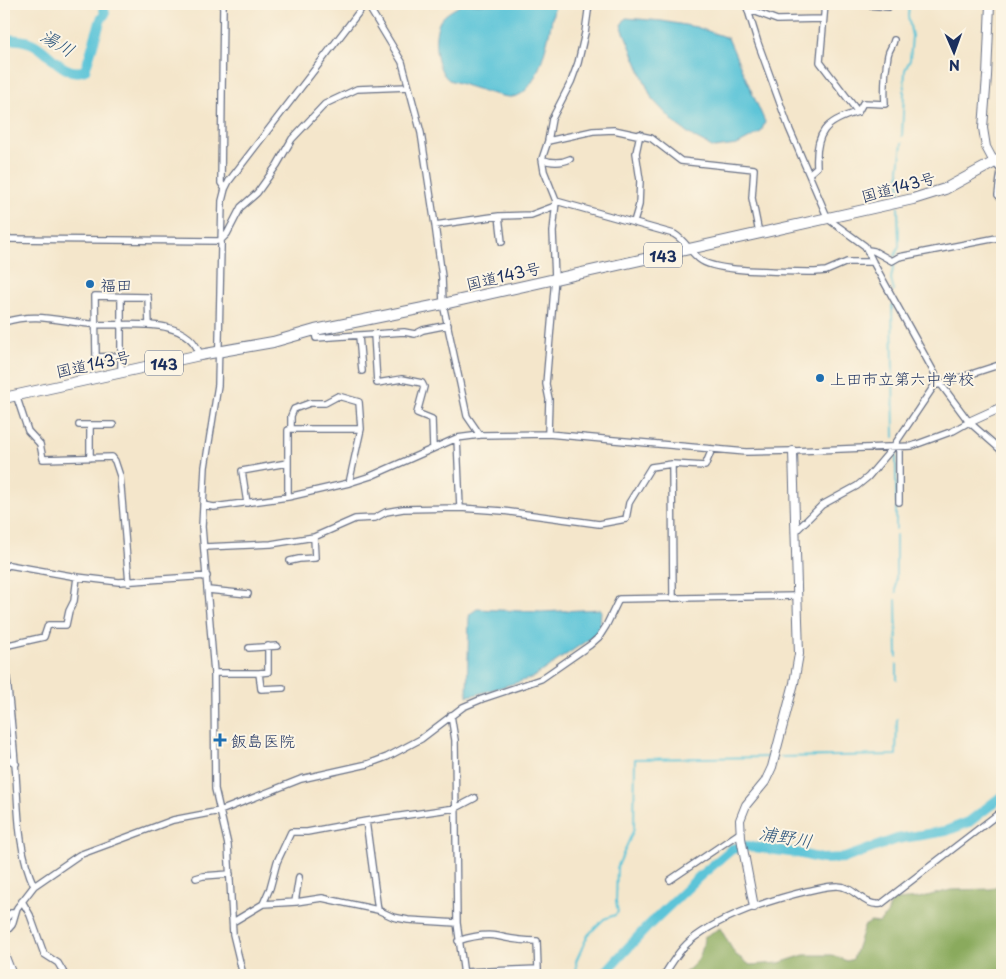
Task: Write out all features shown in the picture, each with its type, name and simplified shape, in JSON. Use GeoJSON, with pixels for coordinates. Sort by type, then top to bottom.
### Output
{"type":"FeatureCollection","features":[{"type":"Feature","properties":{"kind":"highway","name":"国道143号"},"geometry":{"type":"LineString","coordinates":[[4,398],[219,351],[273,342],[315,330],[443,304],[828,219],[932,194],[945,189],[998,160]]}},
{"type":"Feature","properties":{"kind":"highway"},"geometry":{"type":"LineString","coordinates":[[4,957],[10,975]]}},
{"type":"Feature","properties":{"kind":"street"},"geometry":{"type":"LineString","coordinates":[[223,4],[221,183],[225,188]]}},
{"type":"Feature","properties":{"kind":"street"},"geometry":{"type":"LineString","coordinates":[[243,975],[234,943],[228,846],[215,789],[214,673],[202,527],[204,474],[218,385],[221,211],[225,188],[366,4],[402,62],[421,133],[442,277],[443,304],[467,416],[480,435]]}},
{"type":"Feature","properties":{"kind":"street"},"geometry":{"type":"LineString","coordinates":[[548,434],[549,399],[546,384],[555,278],[553,232],[556,203],[544,171],[542,160],[552,119],[571,82],[578,63],[589,4]]}},
{"type":"Feature","properties":{"kind":"street"},"geometry":{"type":"LineString","coordinates":[[746,4],[779,102],[828,219],[868,250],[892,260],[898,257],[1002,237]]}},
{"type":"Feature","properties":{"kind":"street"},"geometry":{"type":"LineString","coordinates":[[825,4],[822,19],[820,62],[858,112]]}},
{"type":"Feature","properties":{"kind":"street"},"geometry":{"type":"LineString","coordinates":[[859,4],[888,7],[888,4]]}},
{"type":"Feature","properties":{"kind":"street"},"geometry":{"type":"LineString","coordinates":[[990,4],[988,76],[983,128],[986,147],[998,160],[1001,170],[998,195],[1002,199]]}},
{"type":"Feature","properties":{"kind":"street"},"geometry":{"type":"LineString","coordinates":[[749,11],[777,20],[822,19]]}},
{"type":"Feature","properties":{"kind":"street"},"geometry":{"type":"LineString","coordinates":[[810,174],[816,167],[817,142],[826,128],[843,116],[858,112],[863,103],[885,104],[884,79],[888,53],[894,40]]}},
{"type":"Feature","properties":{"kind":"street"},"geometry":{"type":"LineString","coordinates":[[4,239],[220,241],[241,207],[257,193],[277,165],[292,139],[325,104],[357,89],[408,87]]}},
{"type":"Feature","properties":{"kind":"street"},"geometry":{"type":"LineString","coordinates":[[548,141],[592,131],[614,130],[640,134],[650,138],[681,161],[754,169],[752,198],[759,233]]}},
{"type":"Feature","properties":{"kind":"street"},"geometry":{"type":"LineString","coordinates":[[634,222],[639,205],[640,180],[636,154],[640,134]]}},
{"type":"Feature","properties":{"kind":"street"},"geometry":{"type":"LineString","coordinates":[[542,160],[564,162],[570,158]]}},
{"type":"Feature","properties":{"kind":"street"},"geometry":{"type":"LineString","coordinates":[[435,225],[499,216],[531,215],[556,203],[674,234],[701,260],[708,264],[746,270],[815,272],[826,271],[847,262],[873,262]]}},
{"type":"Feature","properties":{"kind":"street"},"geometry":{"type":"LineString","coordinates":[[499,216],[502,242]]}},
{"type":"Feature","properties":{"kind":"street"},"geometry":{"type":"LineString","coordinates":[[868,250],[940,383],[969,422],[1002,451]]}},
{"type":"Feature","properties":{"kind":"street"},"geometry":{"type":"LineString","coordinates":[[121,356],[96,357],[95,296],[148,297],[148,325]]}},
{"type":"Feature","properties":{"kind":"street"},"geometry":{"type":"LineString","coordinates":[[121,297],[121,373]]}},
{"type":"Feature","properties":{"kind":"street"},"geometry":{"type":"LineString","coordinates":[[4,322],[35,316],[95,325],[158,325],[184,335],[197,345],[200,355]]}},
{"type":"Feature","properties":{"kind":"street"},"geometry":{"type":"LineString","coordinates":[[315,330],[316,338],[404,332],[415,334],[423,330],[448,324]]}},
{"type":"Feature","properties":{"kind":"street"},"geometry":{"type":"LineString","coordinates":[[374,334],[377,383],[402,379],[422,383],[424,387],[417,413],[432,419],[433,448]]}},
{"type":"Feature","properties":{"kind":"street"},"geometry":{"type":"LineString","coordinates":[[359,336],[362,371]]}},
{"type":"Feature","properties":{"kind":"street"},"geometry":{"type":"LineString","coordinates":[[795,532],[822,505],[863,482],[896,447],[934,386],[1002,364]]}},
{"type":"Feature","properties":{"kind":"street"},"geometry":{"type":"LineString","coordinates":[[16,395],[28,430],[40,444],[43,459],[112,457],[116,462],[120,476],[129,583]]}},
{"type":"Feature","properties":{"kind":"street"},"geometry":{"type":"LineString","coordinates":[[288,497],[287,462],[288,430],[291,429],[290,416],[294,410],[310,403],[325,403],[338,396],[359,402],[361,429],[349,483]]}},
{"type":"Feature","properties":{"kind":"street"},"geometry":{"type":"LineString","coordinates":[[203,505],[214,507],[288,497],[349,483],[371,476],[457,438],[480,435],[548,434],[746,452],[896,447],[912,446],[953,431],[1002,407]]}},
{"type":"Feature","properties":{"kind":"street"},"geometry":{"type":"LineString","coordinates":[[79,425],[113,425]]}},
{"type":"Feature","properties":{"kind":"street"},"geometry":{"type":"LineString","coordinates":[[90,425],[90,458]]}},
{"type":"Feature","properties":{"kind":"street"},"geometry":{"type":"LineString","coordinates":[[291,429],[361,429]]}},
{"type":"Feature","properties":{"kind":"street"},"geometry":{"type":"LineString","coordinates":[[457,438],[460,508]]}},
{"type":"Feature","properties":{"kind":"street"},"geometry":{"type":"LineString","coordinates":[[896,447],[899,502]]}},
{"type":"Feature","properties":{"kind":"street"},"geometry":{"type":"LineString","coordinates":[[204,547],[271,544],[314,537],[355,519],[375,518],[386,512],[403,509],[460,508],[503,511],[599,524],[626,519],[630,503],[651,467],[672,464],[705,466],[712,449]]}},
{"type":"Feature","properties":{"kind":"street"},"geometry":{"type":"LineString","coordinates":[[754,907],[748,884],[740,820],[744,809],[765,782],[772,767],[794,683],[799,646],[793,451]]}},
{"type":"Feature","properties":{"kind":"street"},"geometry":{"type":"LineString","coordinates":[[247,503],[242,471],[287,462]]}},
{"type":"Feature","properties":{"kind":"street"},"geometry":{"type":"LineString","coordinates":[[672,464],[673,597]]}},
{"type":"Feature","properties":{"kind":"street"},"geometry":{"type":"LineString","coordinates":[[290,561],[315,558],[314,537]]}},
{"type":"Feature","properties":{"kind":"street"},"geometry":{"type":"LineString","coordinates":[[4,568],[9,565],[77,577],[129,583],[165,578],[207,576]]}},
{"type":"Feature","properties":{"kind":"street"},"geometry":{"type":"LineString","coordinates":[[34,886],[27,872],[21,849],[16,764],[4,646],[44,637],[48,626],[66,625],[69,611],[74,601],[77,577]]}},
{"type":"Feature","properties":{"kind":"street"},"geometry":{"type":"LineString","coordinates":[[208,590],[248,594]]}},
{"type":"Feature","properties":{"kind":"street"},"geometry":{"type":"LineString","coordinates":[[4,934],[12,925],[15,913],[22,900],[34,886],[79,855],[173,820],[220,811],[301,779],[368,764],[387,757],[421,739],[463,707],[541,679],[599,637],[619,599],[797,596]]}},
{"type":"Feature","properties":{"kind":"street"},"geometry":{"type":"LineString","coordinates":[[214,673],[268,672],[268,646]]}},
{"type":"Feature","properties":{"kind":"street"},"geometry":{"type":"LineString","coordinates":[[249,648],[277,646]]}},
{"type":"Feature","properties":{"kind":"street"},"geometry":{"type":"LineString","coordinates":[[259,673],[261,689],[282,688]]}},
{"type":"Feature","properties":{"kind":"street"},"geometry":{"type":"LineString","coordinates":[[452,715],[455,740],[456,923],[458,940],[463,974],[538,969],[536,942],[496,936],[472,937],[458,940]]}},
{"type":"Feature","properties":{"kind":"street"},"geometry":{"type":"LineString","coordinates":[[4,756],[16,764]]}},
{"type":"Feature","properties":{"kind":"street"},"geometry":{"type":"LineString","coordinates":[[263,904],[270,888],[277,862],[291,832],[307,832],[456,808],[475,798]]}},
{"type":"Feature","properties":{"kind":"street"},"geometry":{"type":"LineString","coordinates":[[664,975],[680,951],[695,937],[754,907],[801,893],[838,886],[852,891],[870,904],[881,904],[1002,811]]}},
{"type":"Feature","properties":{"kind":"street"},"geometry":{"type":"LineString","coordinates":[[366,821],[378,910]]}},
{"type":"Feature","properties":{"kind":"street"},"geometry":{"type":"LineString","coordinates":[[670,880],[741,835]]}},
{"type":"Feature","properties":{"kind":"street"},"geometry":{"type":"LineString","coordinates":[[196,878],[230,874]]}},
{"type":"Feature","properties":{"kind":"street"},"geometry":{"type":"LineString","coordinates":[[295,902],[299,876]]}},
{"type":"Feature","properties":{"kind":"street"},"geometry":{"type":"LineString","coordinates":[[233,922],[263,904],[322,898],[378,910],[408,920],[456,923]]}},
{"type":"Feature","properties":{"kind":"street"},"geometry":{"type":"LineString","coordinates":[[22,900],[30,915],[44,954],[58,963],[65,975]]}},
{"type":"Feature","properties":{"kind":"street"},"geometry":{"type":"LineString","coordinates":[[4,921],[11,913],[15,913]]}},
{"type":"Feature","properties":{"kind":"green space"},"geometry":{"type":"Polygon","coordinates":[[[1002,883],[1002,975],[682,975],[698,959],[704,937],[720,928],[735,954],[750,965],[779,963],[804,955],[832,955],[847,961],[853,959],[864,926],[871,922],[879,923],[887,914],[891,903],[895,900],[919,898],[951,890],[991,889],[1002,883]]]}},
{"type":"Feature","properties":{"kind":"water"},"geometry":{"type":"Polygon","coordinates":[[[462,4],[555,4],[547,43],[537,73],[530,85],[522,93],[507,97],[449,80],[444,75],[436,52],[438,27],[440,21],[450,11],[462,4]]]}},
{"type":"Feature","properties":{"kind":"water"},"geometry":{"type":"Polygon","coordinates":[[[626,18],[662,21],[696,27],[728,38],[765,122],[761,132],[737,145],[714,148],[695,138],[677,125],[652,99],[621,25],[626,18]]]}},
{"type":"Feature","properties":{"kind":"water"},"geometry":{"type":"Polygon","coordinates":[[[477,609],[541,612],[601,609],[600,627],[595,635],[532,678],[467,696],[469,618],[470,614],[477,609]]]}},
{"type":"Feature","properties":{"kind":"waterway","name":"湯川"},"geometry":{"type":"LineString","coordinates":[[4,40],[18,40],[31,43],[63,67],[77,72],[85,70],[101,19],[105,14],[103,4]]}},
{"type":"Feature","properties":{"kind":"waterway"},"geometry":{"type":"LineString","coordinates":[[902,136],[905,70],[910,60],[912,36],[908,16],[909,4]]}},
{"type":"Feature","properties":{"kind":"waterway"},"geometry":{"type":"LineString","coordinates":[[897,199],[900,190],[899,169],[902,143]]}},
{"type":"Feature","properties":{"kind":"waterway"},"geometry":{"type":"LineString","coordinates":[[895,256],[899,246],[898,207]]}},
{"type":"Feature","properties":{"kind":"waterway"},"geometry":{"type":"LineString","coordinates":[[894,264],[891,279],[894,291]]}},
{"type":"Feature","properties":{"kind":"waterway"},"geometry":{"type":"LineString","coordinates":[[892,305],[894,437]]}},
{"type":"Feature","properties":{"kind":"waterway"},"geometry":{"type":"LineString","coordinates":[[896,450],[896,504]]}},
{"type":"Feature","properties":{"kind":"waterway"},"geometry":{"type":"LineString","coordinates":[[896,508],[896,529]]}},
{"type":"Feature","properties":{"kind":"waterway"},"geometry":{"type":"LineString","coordinates":[[896,535],[896,592]]}},
{"type":"Feature","properties":{"kind":"waterway"},"geometry":{"type":"LineString","coordinates":[[896,600],[897,657]]}},
{"type":"Feature","properties":{"kind":"waterway"},"geometry":{"type":"LineString","coordinates":[[897,665],[897,680]]}},
{"type":"Feature","properties":{"kind":"waterway"},"geometry":{"type":"LineString","coordinates":[[780,757],[896,755],[897,719]]}},
{"type":"Feature","properties":{"kind":"waterway"},"geometry":{"type":"LineString","coordinates":[[577,975],[576,961],[588,935],[604,919],[618,912],[616,902],[617,868],[634,829],[635,759],[771,757]]}},
{"type":"Feature","properties":{"kind":"waterway","name":"浦野川"},"geometry":{"type":"LineString","coordinates":[[603,975],[648,926],[700,876],[732,849],[746,846],[797,853],[822,859],[845,858],[897,839],[946,831],[969,822],[1002,796]]}},
{"type":"Feature","properties":{"kind":"place","name":"福田"},"geometry":{"type":"Point","coordinates":[90,284]}},
{"type":"Feature","properties":{"kind":"place","name":"上田市立第六中学校"},"geometry":{"type":"Point","coordinates":[820,378]}},
{"type":"Feature","properties":{"kind":"place","name":"飯島医院"},"geometry":{"type":"Point","coordinates":[220,740]}}]}
